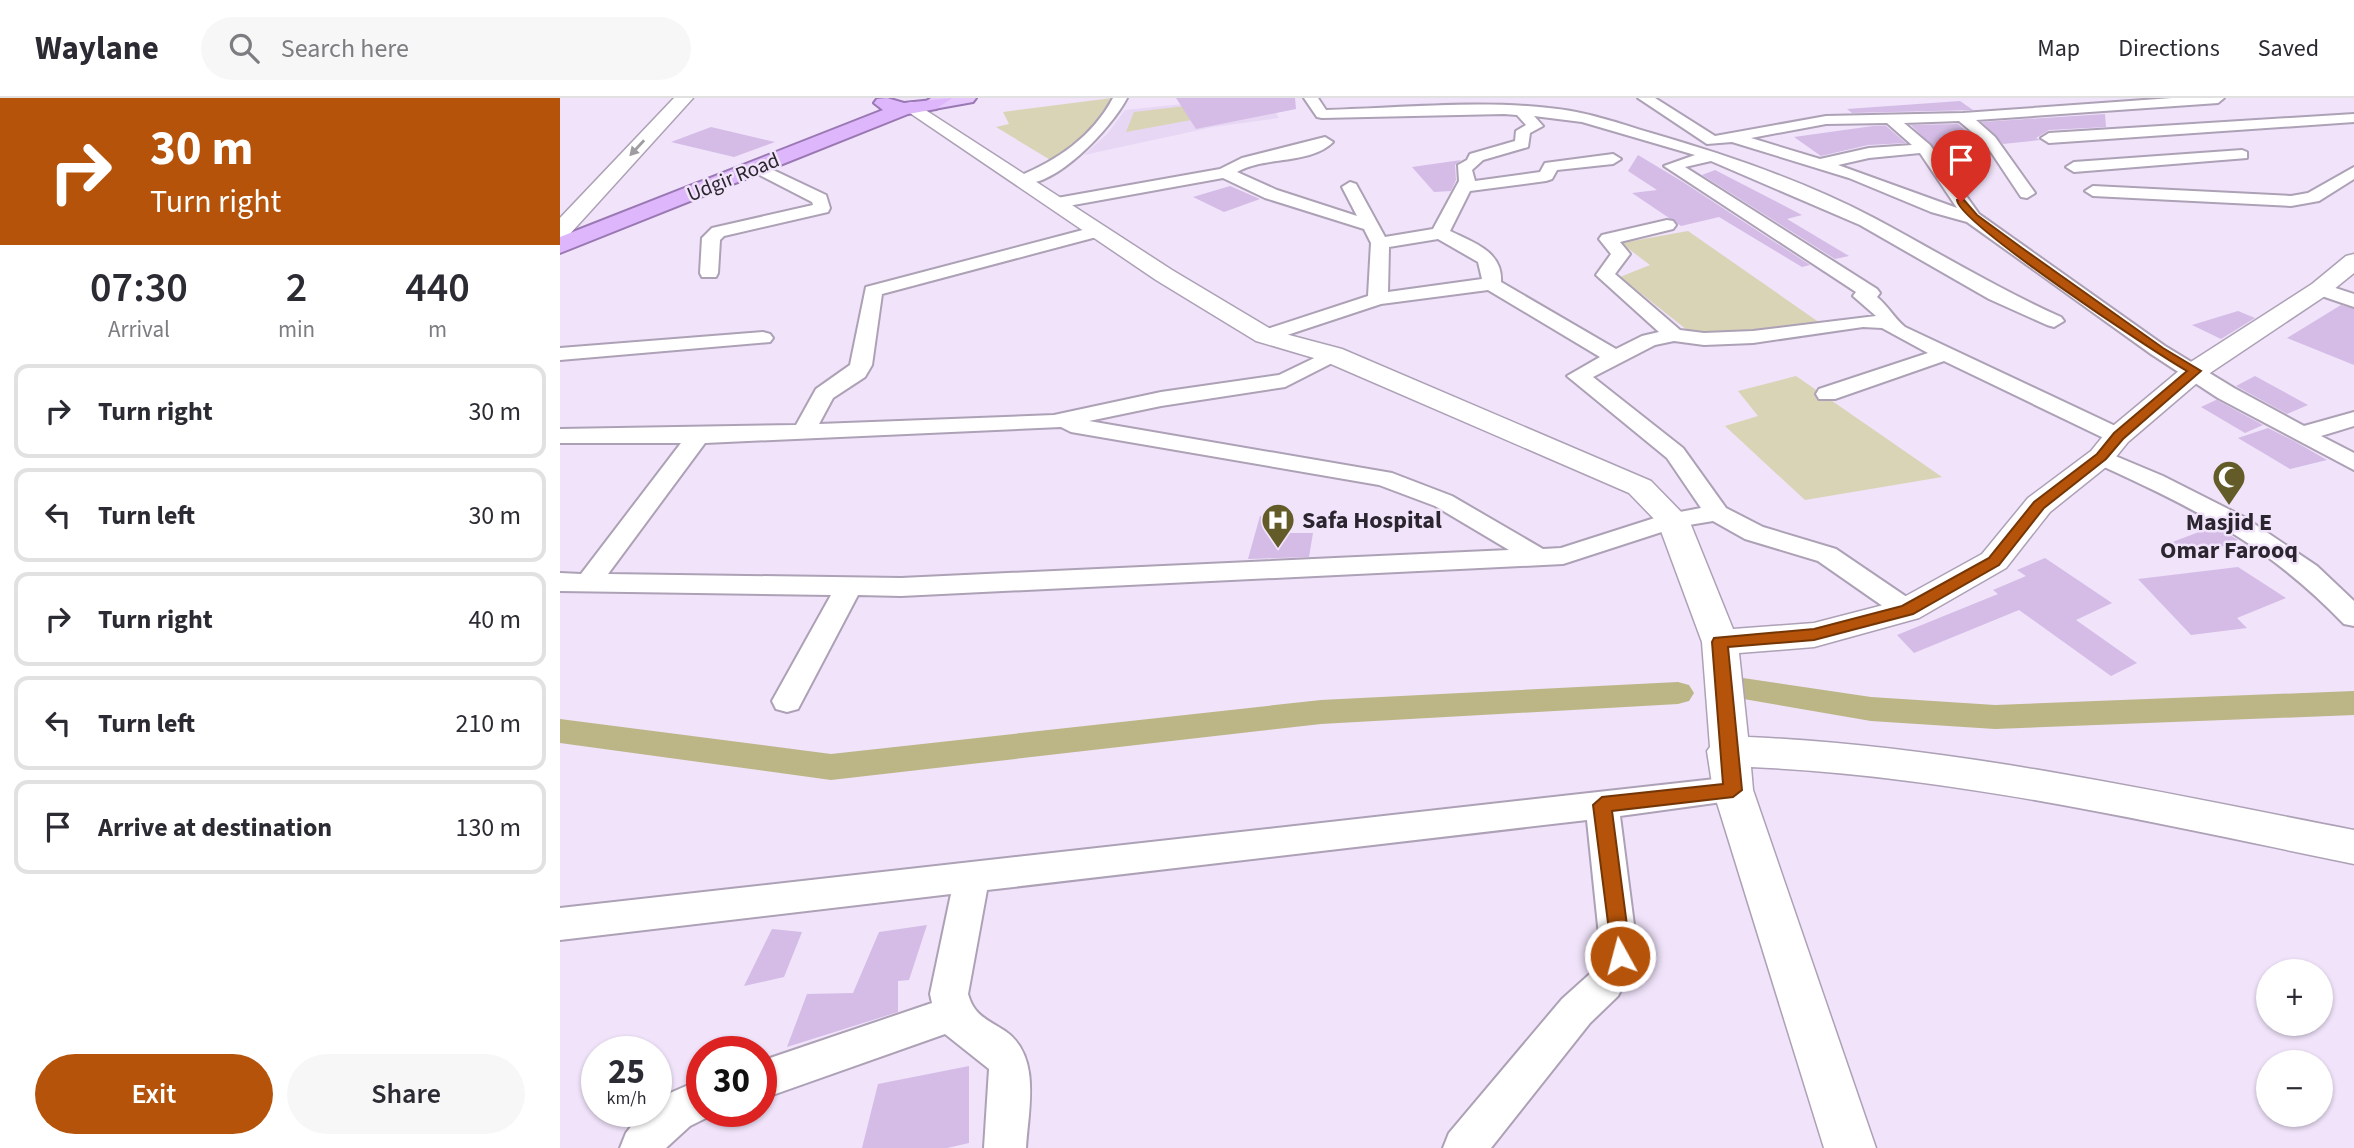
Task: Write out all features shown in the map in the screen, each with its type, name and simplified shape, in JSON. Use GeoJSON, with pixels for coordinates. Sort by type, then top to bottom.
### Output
{"type":"FeatureCollection","features":[{"type":"Feature","properties":{"kind":"highway","name":"Udgir Road"},"geometry":{"type":"LineString","coordinates":[[560,234],[912,103]]}},
{"type":"Feature","properties":{"kind":"highway","name":"Udgir Road"},"geometry":{"type":"LineString","coordinates":[[560,234],[756,167],[912,103]]}},
{"type":"Feature","properties":{"kind":"main road"},"geometry":{"type":"LineString","coordinates":[[912,103],[967,98]]}},
{"type":"Feature","properties":{"kind":"street"},"geometry":{"type":"LineString","coordinates":[[597,163],[662,98]]}},
{"type":"Feature","properties":{"kind":"street"},"geometry":{"type":"LineString","coordinates":[[560,234],[684,98]]}},
{"type":"Feature","properties":{"kind":"street"},"geometry":{"type":"LineString","coordinates":[[1023,180],[1055,167],[1070,157],[1100,128],[1120,98]]}},
{"type":"Feature","properties":{"kind":"street"},"geometry":{"type":"LineString","coordinates":[[1311,98],[1322,114],[1440,110],[1521,111],[1584,118],[1712,148]]}},
{"type":"Feature","properties":{"kind":"street"},"geometry":{"type":"LineString","coordinates":[[1558,98],[1584,118]]}},
{"type":"Feature","properties":{"kind":"street"},"geometry":{"type":"LineString","coordinates":[[1645,98],[1712,148],[1866,221],[1996,295],[2054,321]]}},
{"type":"Feature","properties":{"kind":"street"},"geometry":{"type":"LineString","coordinates":[[1981,98],[2049,138],[2105,206]]}},
{"type":"Feature","properties":{"kind":"street"},"geometry":{"type":"LineString","coordinates":[[1887,322],[1886,314],[1863,296],[1870,293],[1672,166],[1732,137],[1826,120],[1963,117],[2218,99]]}},
{"type":"Feature","properties":{"kind":"street"},"geometry":{"type":"LineString","coordinates":[[912,103],[1057,203],[1265,336],[1333,355],[1640,487],[1673,520],[1720,642],[1730,770],[1850,1148]]}},
{"type":"Feature","properties":{"kind":"street"},"geometry":{"type":"LineString","coordinates":[[1440,233],[1467,181],[1464,168],[1474,163],[1476,157],[1523,144],[1523,131],[1536,126],[1521,111]]}},
{"type":"Feature","properties":{"kind":"street"},"geometry":{"type":"LineString","coordinates":[[1963,117],[1990,140],[2027,193]]}},
{"type":"Feature","properties":{"kind":"street"},"geometry":{"type":"LineString","coordinates":[[2049,138],[2354,118]]}},
{"type":"Feature","properties":{"kind":"street"},"geometry":{"type":"LineString","coordinates":[[1892,120],[1924,148],[1948,186],[1973,218],[2158,350],[2226,393],[2354,463]]}},
{"type":"Feature","properties":{"kind":"street"},"geometry":{"type":"LineString","coordinates":[[1732,137],[1973,218]]}},
{"type":"Feature","properties":{"kind":"street"},"geometry":{"type":"LineString","coordinates":[[1057,203],[1226,173],[1238,164],[1299,153],[1325,142]]}},
{"type":"Feature","properties":{"kind":"street"},"geometry":{"type":"LineString","coordinates":[[1818,164],[1869,152],[1924,148]]}},
{"type":"Feature","properties":{"kind":"street"},"geometry":{"type":"LineString","coordinates":[[2074,167],[2242,155]]}},
{"type":"Feature","properties":{"kind":"street"},"geometry":{"type":"LineString","coordinates":[[1464,187],[1546,176],[1552,166],[1557,165],[1613,159]]}},
{"type":"Feature","properties":{"kind":"street"},"geometry":{"type":"LineString","coordinates":[[709,274],[711,237],[718,232],[822,208],[820,199],[756,167]]}},
{"type":"Feature","properties":{"kind":"street"},"geometry":{"type":"LineString","coordinates":[[2093,191],[2291,201],[2313,197],[2354,172]]}},
{"type":"Feature","properties":{"kind":"street"},"geometry":{"type":"LineString","coordinates":[[1226,173],[1270,194],[1369,225]]}},
{"type":"Feature","properties":{"kind":"street"},"geometry":{"type":"LineString","coordinates":[[1350,187],[1380,243],[1378,299]]}},
{"type":"Feature","properties":{"kind":"street"},"geometry":{"type":"LineString","coordinates":[[1667,225],[1608,239],[1621,254],[1604,271],[1674,335]]}},
{"type":"Feature","properties":{"kind":"street"},"geometry":{"type":"LineString","coordinates":[[804,431],[824,394],[857,372],[861,365],[873,291],[1098,230]]}},
{"type":"Feature","properties":{"kind":"street"},"geometry":{"type":"LineString","coordinates":[[1380,243],[1440,233],[1490,260],[1495,270],[1491,284]]}},
{"type":"Feature","properties":{"kind":"street"},"geometry":{"type":"LineString","coordinates":[[1720,642],[1814,635],[1907,610],[1994,561],[2039,505],[2195,371],[2320,289],[2352,264]]}},
{"type":"Feature","properties":{"kind":"street"},"geometry":{"type":"LineString","coordinates":[[1265,336],[1378,299],[1491,284],[1614,356]]}},
{"type":"Feature","properties":{"kind":"street"},"geometry":{"type":"LineString","coordinates":[[2320,289],[2354,301]]}},
{"type":"Feature","properties":{"kind":"street"},"geometry":{"type":"LineString","coordinates":[[1907,610],[1827,555],[1754,533],[1717,513],[1675,453],[1578,376],[1649,340],[1674,335],[1704,339],[1753,337],[1863,321],[1887,322],[1898,331],[1945,354],[2110,446],[2160,483],[2253,535],[2308,572],[2354,617]]}},
{"type":"Feature","properties":{"kind":"street"},"geometry":{"type":"LineString","coordinates":[[560,354],[762,338]]}},
{"type":"Feature","properties":{"kind":"street"},"geometry":{"type":"LineString","coordinates":[[1827,394],[1945,354]]}},
{"type":"Feature","properties":{"kind":"street"},"geometry":{"type":"LineString","coordinates":[[560,436],[698,436],[1054,422],[1161,399],[1285,381],[1333,355]]}},
{"type":"Feature","properties":{"kind":"street"},"geometry":{"type":"LineString","coordinates":[[2303,434],[2354,419]]}},
{"type":"Feature","properties":{"kind":"street"},"geometry":{"type":"LineString","coordinates":[[1054,422],[1403,483],[1446,500],[1536,556]]}},
{"type":"Feature","properties":{"kind":"street"},"geometry":{"type":"LineString","coordinates":[[587,584],[698,436]]}},
{"type":"Feature","properties":{"kind":"street"},"geometry":{"type":"LineString","coordinates":[[560,582],[901,587],[1563,556],[1673,520],[1717,513]]}},
{"type":"Feature","properties":{"kind":"street"},"geometry":{"type":"LineString","coordinates":[[787,701],[849,586]]}},
{"type":"Feature","properties":{"kind":"street"},"geometry":{"type":"LineString","coordinates":[[2325,589],[2354,591]]}},
{"type":"Feature","properties":{"kind":"street"},"geometry":{"type":"LineString","coordinates":[[560,924],[1602,805],[1788,751],[1927,765],[2354,847]]}},
{"type":"Feature","properties":{"kind":"street"},"geometry":{"type":"LineString","coordinates":[[1464,1148],[1576,1011],[1605,984],[1620,956],[1602,805]]}},
{"type":"Feature","properties":{"kind":"street"},"geometry":{"type":"LineString","coordinates":[[972,877],[949,995],[952,1014],[963,1028],[1000,1051],[1008,1064],[1004,1148]]}},
{"type":"Feature","properties":{"kind":"street"},"geometry":{"type":"LineString","coordinates":[[777,1074],[952,1014]]}},
{"type":"Feature","properties":{"kind":"street"},"geometry":{"type":"LineString","coordinates":[[641,1148],[647,1137],[686,1103]]}},
{"type":"Feature","properties":{"kind":"shaded area"},"geometry":{"type":"Polygon","coordinates":[[[1112,98],[1087,134],[1052,161],[996,127],[1009,124],[1003,112],[1112,98]]]}},
{"type":"Feature","properties":{"kind":"shaded area"},"geometry":{"type":"Polygon","coordinates":[[[1241,98],[1267,98],[1279,118],[1213,127],[1084,155],[1108,133],[1125,110],[1241,98]]]}},
{"type":"Feature","properties":{"kind":"shaded area"},"geometry":{"type":"Polygon","coordinates":[[[1228,101],[1235,112],[1126,132],[1134,112],[1228,101]]]}},
{"type":"Feature","properties":{"kind":"shaded area"},"geometry":{"type":"Polygon","coordinates":[[[1688,231],[1820,323],[1749,333],[1691,333],[1620,277],[1650,265],[1621,243],[1688,231]]]}},
{"type":"Feature","properties":{"kind":"shaded area"},"geometry":{"type":"Polygon","coordinates":[[[1796,376],[1942,477],[1805,500],[1725,426],[1758,416],[1738,391],[1796,376]]]}},
{"type":"Feature","properties":{"kind":"building"},"geometry":{"type":"Polygon","coordinates":[[[1176,98],[1295,98],[1296,109],[1196,129],[1176,98]]]}},
{"type":"Feature","properties":{"kind":"building"},"geometry":{"type":"Polygon","coordinates":[[[1960,101],[1973,110],[1852,113],[1847,109],[1960,101]]]}},
{"type":"Feature","properties":{"kind":"building"},"geometry":{"type":"Polygon","coordinates":[[[2105,114],[2106,127],[2049,130],[2036,138],[2040,140],[2003,144],[1982,122],[2105,114]]]}},
{"type":"Feature","properties":{"kind":"building"},"geometry":{"type":"Polygon","coordinates":[[[1958,124],[1984,146],[1967,148],[1968,194],[1943,153],[1939,153],[1911,125],[1958,124]]]}},
{"type":"Feature","properties":{"kind":"building"},"geometry":{"type":"Polygon","coordinates":[[[1886,126],[1906,143],[1868,145],[1821,156],[1794,137],[1886,126]]]}},
{"type":"Feature","properties":{"kind":"building"},"geometry":{"type":"Polygon","coordinates":[[[711,127],[775,142],[734,157],[671,142],[711,127]]]}},
{"type":"Feature","properties":{"kind":"building"},"geometry":{"type":"Polygon","coordinates":[[[1638,155],[1810,265],[1802,267],[1719,217],[1681,226],[1632,193],[1657,190],[1628,171],[1638,155]]]}},
{"type":"Feature","properties":{"kind":"building"},"geometry":{"type":"Polygon","coordinates":[[[1461,160],[1455,165],[1456,180],[1451,191],[1434,192],[1412,167],[1461,160]]]}},
{"type":"Feature","properties":{"kind":"building"},"geometry":{"type":"Polygon","coordinates":[[[1715,170],[1802,215],[1787,219],[1849,256],[1835,259],[1702,175],[1715,170]]]}},
{"type":"Feature","properties":{"kind":"building"},"geometry":{"type":"Polygon","coordinates":[[[1230,186],[1260,199],[1224,212],[1193,197],[1230,186]]]}},
{"type":"Feature","properties":{"kind":"building"},"geometry":{"type":"Polygon","coordinates":[[[2341,305],[2354,309],[2354,365],[2287,338],[2341,305]]]}},
{"type":"Feature","properties":{"kind":"building"},"geometry":{"type":"Polygon","coordinates":[[[2238,311],[2255,318],[2221,339],[2192,325],[2238,311]]]}},
{"type":"Feature","properties":{"kind":"building"},"geometry":{"type":"Polygon","coordinates":[[[2255,376],[2308,405],[2287,414],[2236,386],[2255,376]]]}},
{"type":"Feature","properties":{"kind":"building"},"geometry":{"type":"Polygon","coordinates":[[[2216,400],[2263,425],[2245,433],[2201,407],[2216,400]]]}},
{"type":"Feature","properties":{"kind":"building"},"geometry":{"type":"Polygon","coordinates":[[[2268,428],[2327,460],[2290,469],[2238,438],[2268,428]]]}},
{"type":"Feature","properties":{"kind":"building"},"geometry":{"type":"Polygon","coordinates":[[[1260,516],[1286,516],[1282,533],[1313,533],[1309,557],[1248,559],[1260,516]]]}},
{"type":"Feature","properties":{"kind":"building"},"geometry":{"type":"Polygon","coordinates":[[[2215,526],[2238,540],[2189,560],[2167,544],[2215,526]]]}},
{"type":"Feature","properties":{"kind":"building"},"geometry":{"type":"Polygon","coordinates":[[[2045,558],[2112,603],[2076,620],[2137,663],[2111,676],[2019,610],[1914,653],[1897,635],[1998,594],[1993,590],[2026,576],[2017,570],[2045,558]]]}},
{"type":"Feature","properties":{"kind":"building"},"geometry":{"type":"Polygon","coordinates":[[[2238,567],[2286,598],[2237,618],[2247,628],[2191,635],[2138,579],[2238,567]]]}},
{"type":"Feature","properties":{"kind":"building"},"geometry":{"type":"Polygon","coordinates":[[[927,925],[909,980],[898,981],[898,1012],[787,1047],[807,994],[853,993],[879,932],[927,925]]]}},
{"type":"Feature","properties":{"kind":"building"},"geometry":{"type":"Polygon","coordinates":[[[772,929],[802,932],[784,977],[744,986],[772,929]]]}},
{"type":"Feature","properties":{"kind":"building"},"geometry":{"type":"Polygon","coordinates":[[[969,1066],[969,1143],[947,1148],[862,1148],[878,1084],[969,1066]]]}},
{"type":"Feature","properties":{"kind":"waterway"},"geometry":{"type":"LineString","coordinates":[[1743,689],[1871,709],[1995,717],[2354,703]]}},
{"type":"Feature","properties":{"kind":"waterway"},"geometry":{"type":"LineString","coordinates":[[560,731],[831,767],[1321,712],[1678,693]]}},
{"type":"Feature","properties":{"kind":"place","name":"Masjid E Omar Farooq"},"geometry":{"type":"Point","coordinates":[2229,507]}},
{"type":"Feature","properties":{"kind":"place","name":"Safa Hospital"},"geometry":{"type":"Point","coordinates":[1278,550]}},
{"type":"Feature","properties":{"kind":"route"},"geometry":{"type":"LineString","coordinates":[[1620,956],[1602,805],[1733,790],[1727,751],[1720,642],[1814,635],[1907,610],[1994,561],[2039,505],[2101,457],[2118,436],[2195,371],[2158,350],[2018,251],[1973,218],[1961,202]]}}]}
